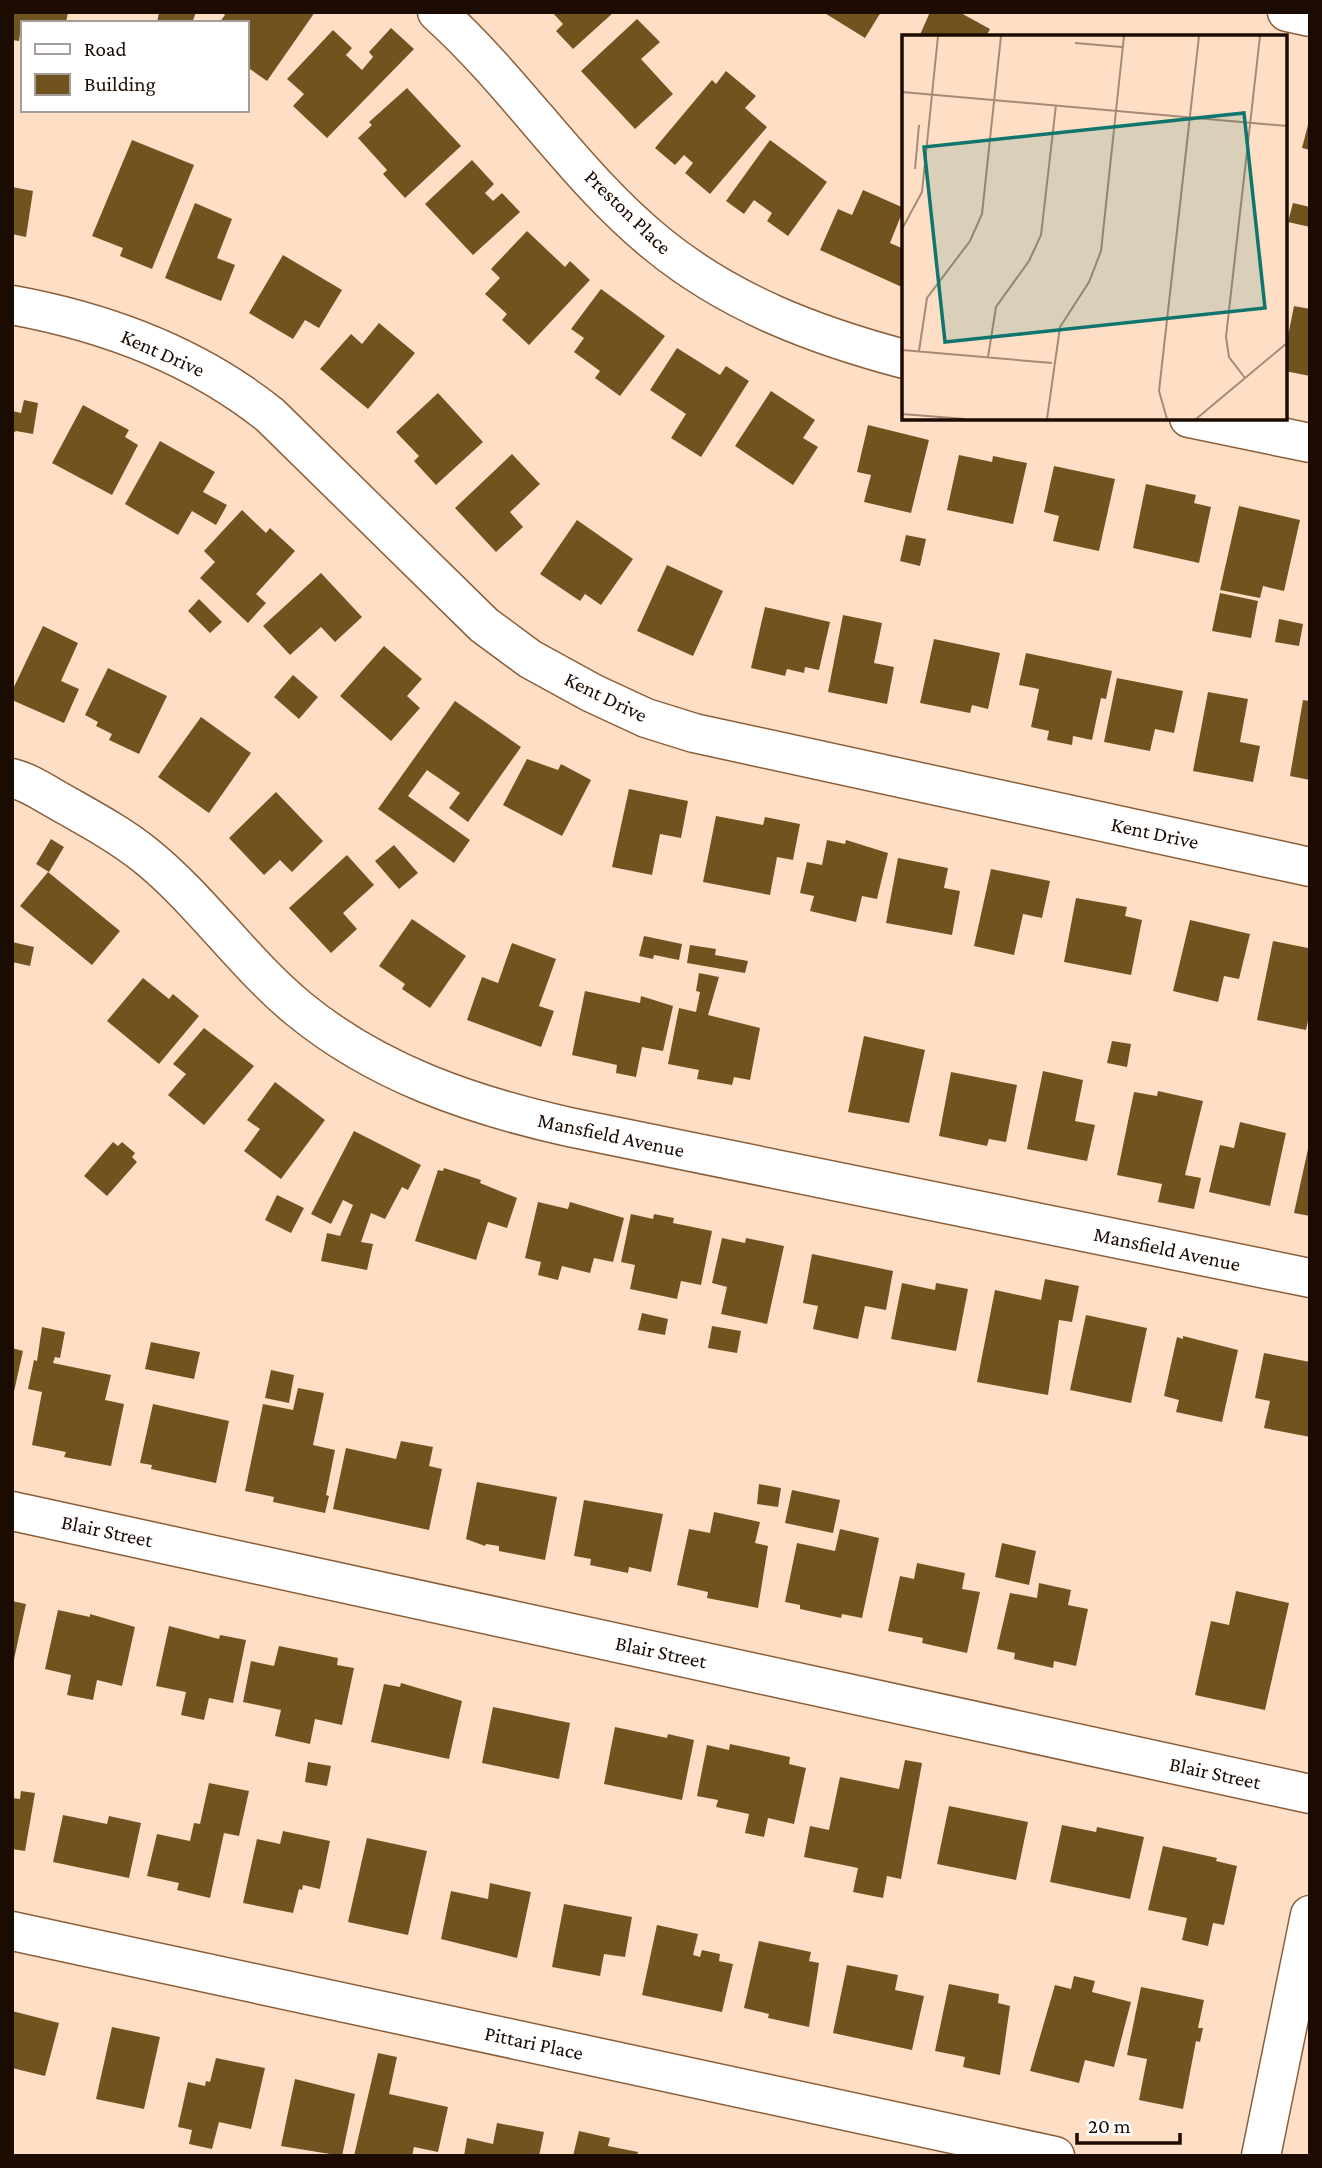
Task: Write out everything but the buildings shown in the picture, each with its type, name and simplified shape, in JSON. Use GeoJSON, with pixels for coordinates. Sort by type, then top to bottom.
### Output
{"type":"FeatureCollection","features":[{"type":"Feature","properties":{"kind":"street","name":"Preston Place"},"geometry":{"type":"LineString","coordinates":[[437,12],[464,36],[523,105],[656,243],[746,303],[832,340],[902,358]]}},
{"type":"Feature","properties":{"kind":"street"},"geometry":{"type":"LineString","coordinates":[[1287,12],[1310,17]]}},
{"type":"Feature","properties":{"kind":"street","name":"Kent Drive"},"geometry":{"type":"LineString","coordinates":[[12,305],[67,315],[127,335],[201,368],[237,389],[270,415],[484,625],[530,659],[646,718],[694,733],[1310,867]]}},
{"type":"Feature","properties":{"kind":"street"},"geometry":{"type":"LineString","coordinates":[[1199,420],[1310,443]]}},
{"type":"Feature","properties":{"kind":"street","name":"Mansfield Avenue"},"geometry":{"type":"LineString","coordinates":[[12,778],[104,826],[147,856],[259,973],[300,1010],[380,1063],[438,1090],[500,1112],[569,1127],[1310,1278]]}},
{"type":"Feature","properties":{"kind":"street","name":"Blair Street"},"geometry":{"type":"LineString","coordinates":[[12,1511],[1310,1794]]}},
{"type":"Feature","properties":{"kind":"street"},"geometry":{"type":"LineString","coordinates":[[1261,2156],[1310,1915]]}},
{"type":"Feature","properties":{"kind":"street","name":"Pittari Place"},"geometry":{"type":"LineString","coordinates":[[12,1930],[1055,2156]]}}]}
